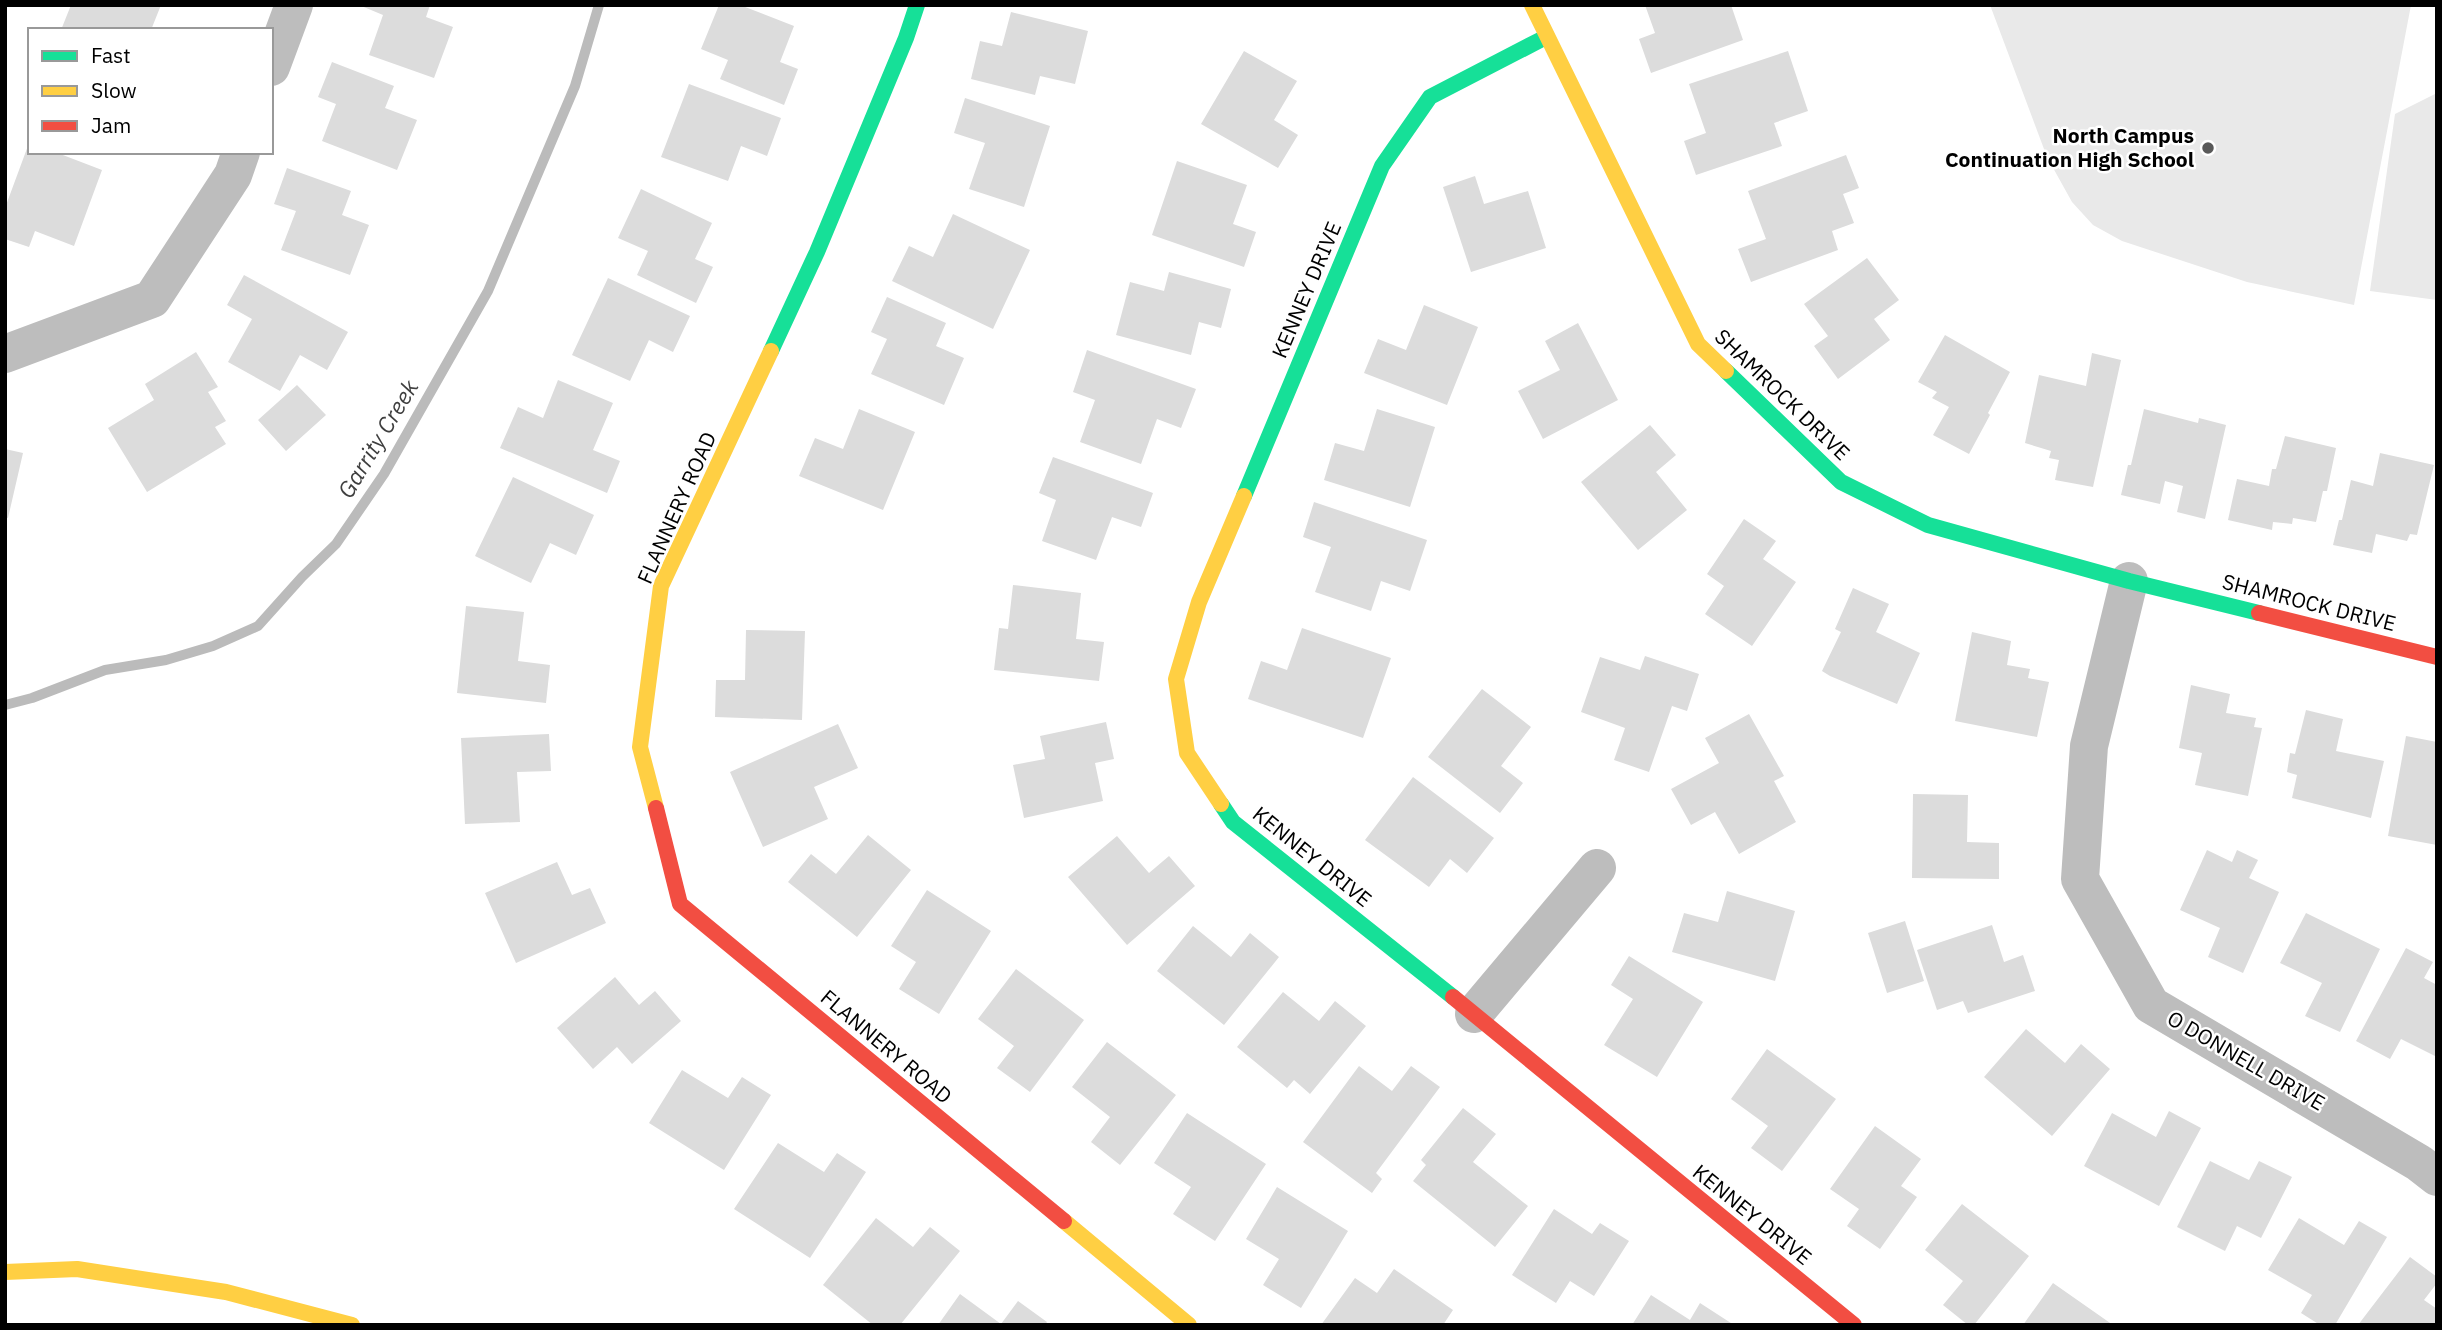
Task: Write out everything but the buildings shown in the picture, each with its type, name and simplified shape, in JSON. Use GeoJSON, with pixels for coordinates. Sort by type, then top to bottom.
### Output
{"type":"FeatureCollection","features":[{"type":"Feature","properties":{"kind":"main road","name":"FLANNERY ROAD"},"geometry":{"type":"LineString","coordinates":[[917,5],[906,38],[817,252],[661,586],[640,747],[680,904],[1189,1325]]}},
{"type":"Feature","properties":{"kind":"main road","name":"SHAMROCK DRIVE"},"geometry":{"type":"LineString","coordinates":[[1532,5],[1698,344],[1841,482],[1928,525],[2129,581],[2437,657]]}},
{"type":"Feature","properties":{"kind":"main road","name":"KENNEY DRIVE"},"geometry":{"type":"LineString","coordinates":[[1546,37],[1430,97],[1382,166],[1199,602],[1176,679],[1186,753],[1233,822],[1474,1014],[1854,1325]]}},
{"type":"Feature","properties":{"kind":"main road"},"geometry":{"type":"LineString","coordinates":[[5,1272],[77,1269],[226,1292],[352,1325]]}},
{"type":"Feature","properties":{"kind":"street"},"geometry":{"type":"LineString","coordinates":[[273,62],[294,5]]}},
{"type":"Feature","properties":{"kind":"street"},"geometry":{"type":"LineString","coordinates":[[5,354],[152,299],[233,174],[240,154]]}},
{"type":"Feature","properties":{"kind":"street","name":"O DONNELL DRIVE"},"geometry":{"type":"LineString","coordinates":[[2129,581],[2089,746],[2080,879],[2151,1005],[2418,1163],[2437,1177]]}},
{"type":"Feature","properties":{"kind":"street"},"geometry":{"type":"LineString","coordinates":[[1474,1014],[1597,868]]}},
{"type":"Feature","properties":{"kind":"shaded area"},"geometry":{"type":"Polygon","coordinates":[[[1990,5],[2411,5],[2354,305],[2247,282],[2122,241],[2093,225],[2072,202],[2047,157],[1990,5]]]}},
{"type":"Feature","properties":{"kind":"shaded area"},"geometry":{"type":"Polygon","coordinates":[[[2437,93],[2437,300],[2370,291],[2395,114],[2437,93]]]}},
{"type":"Feature","properties":{"kind":"waterway","name":"Garrity Creek"},"geometry":{"type":"LineString","coordinates":[[5,705],[32,698],[105,670],[166,660],[213,646],[258,626],[336,544],[384,474],[488,291],[575,86],[599,5]]}},
{"type":"Feature","properties":{"kind":"traffic: fast"},"geometry":{"type":"LineString","coordinates":[[771,351],[817,252],[906,38],[917,5]]}},
{"type":"Feature","properties":{"kind":"traffic: fast"},"geometry":{"type":"LineString","coordinates":[[1244,496],[1382,166],[1430,97],[1546,37]]}},
{"type":"Feature","properties":{"kind":"traffic: fast"},"geometry":{"type":"LineString","coordinates":[[1726,371],[1841,482],[1928,525],[2129,581],[2259,613]]}},
{"type":"Feature","properties":{"kind":"traffic: fast"},"geometry":{"type":"LineString","coordinates":[[1221,804],[1233,822],[1453,997]]}},
{"type":"Feature","properties":{"kind":"traffic: slow"},"geometry":{"type":"LineString","coordinates":[[1532,5],[1698,344],[1726,371]]}},
{"type":"Feature","properties":{"kind":"traffic: slow"},"geometry":{"type":"LineString","coordinates":[[656,808],[640,747],[661,586],[771,351]]}},
{"type":"Feature","properties":{"kind":"traffic: slow"},"geometry":{"type":"LineString","coordinates":[[1221,804],[1187,753],[1176,679],[1199,602],[1244,496]]}},
{"type":"Feature","properties":{"kind":"traffic: slow"},"geometry":{"type":"LineString","coordinates":[[1064,1221],[1189,1325]]}},
{"type":"Feature","properties":{"kind":"traffic: slow"},"geometry":{"type":"LineString","coordinates":[[5,1272],[77,1269],[226,1292],[352,1325]]}},
{"type":"Feature","properties":{"kind":"traffic: jam"},"geometry":{"type":"LineString","coordinates":[[2259,613],[2437,657]]}},
{"type":"Feature","properties":{"kind":"traffic: jam"},"geometry":{"type":"LineString","coordinates":[[656,808],[680,904],[1064,1221]]}},
{"type":"Feature","properties":{"kind":"traffic: jam"},"geometry":{"type":"LineString","coordinates":[[1453,997],[1854,1325]]}},
{"type":"Feature","properties":{"kind":"place","name":"North Campus Continuation High School"},"geometry":{"type":"Point","coordinates":[2208,148]}}]}
